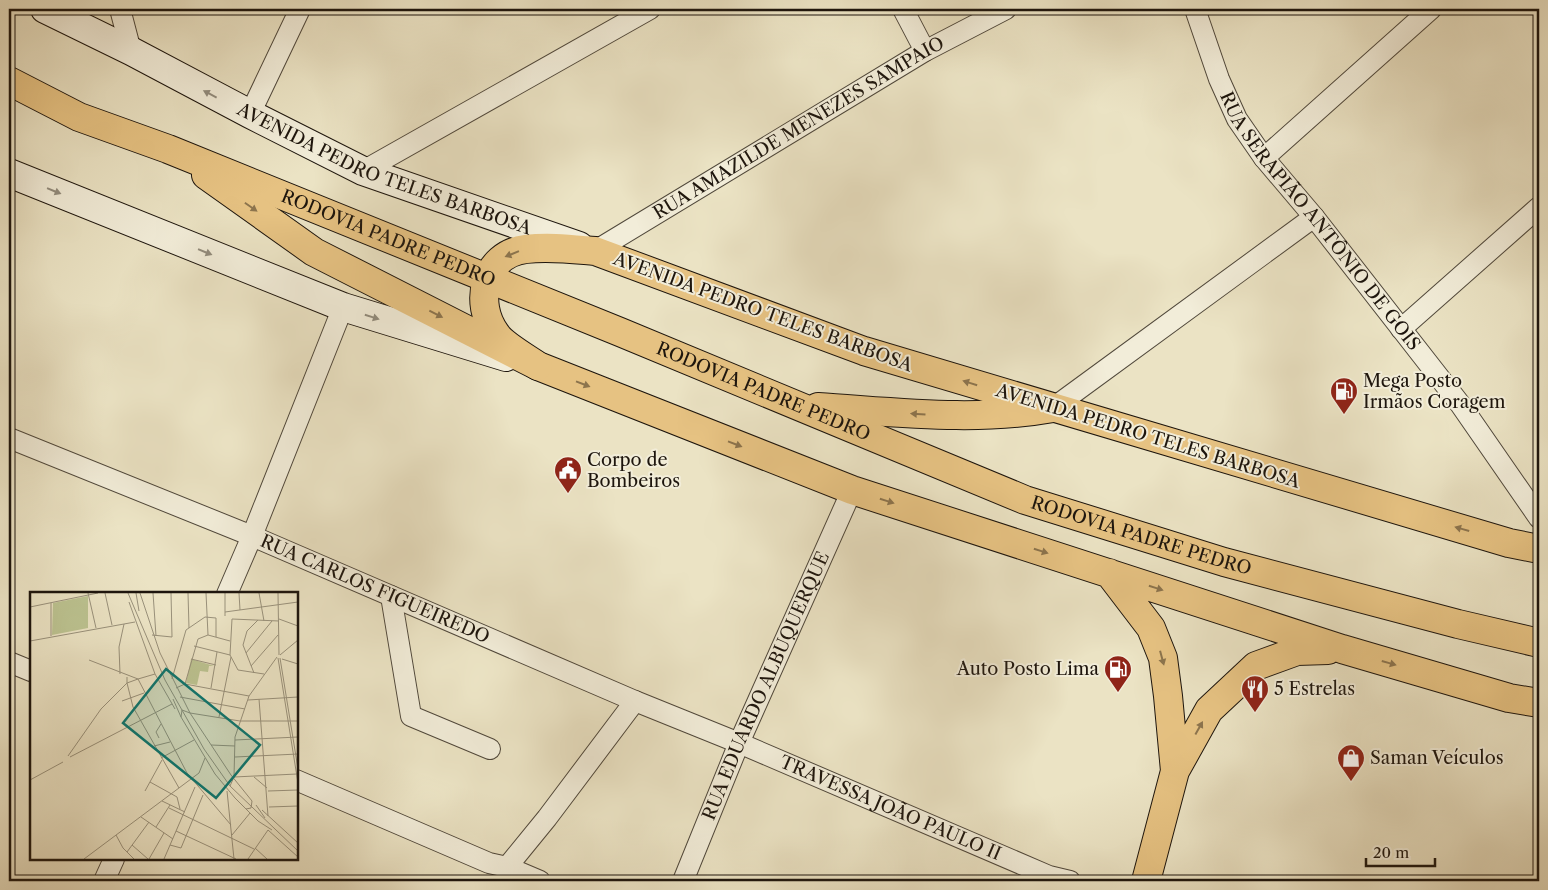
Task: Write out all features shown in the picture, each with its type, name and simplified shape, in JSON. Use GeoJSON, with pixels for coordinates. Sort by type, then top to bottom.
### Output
{"type":"FeatureCollection","features":[{"type":"Feature","properties":{"kind":"main road","name":"RODOVIA PADRE PEDRO"},"geometry":{"type":"LineString","coordinates":[[9,80],[79,117],[168,149],[487,278],[1025,500],[1224,562],[1458,624],[1539,643]]}},
{"type":"Feature","properties":{"kind":"main road"},"geometry":{"type":"LineString","coordinates":[[168,149],[314,252],[538,366],[852,490],[1342,649],[1509,698],[1539,703]]}},
{"type":"Feature","properties":{"kind":"main road"},"geometry":{"type":"LineString","coordinates":[[538,366],[496,336],[484,312],[484,293],[487,278],[503,257],[525,249],[558,248],[594,252]]}},
{"type":"Feature","properties":{"kind":"main road","name":"AVENIDA PEDRO TELES BARBOSA"},"geometry":{"type":"LineString","coordinates":[[594,252],[864,351],[1509,543],[1539,549]]}},
{"type":"Feature","properties":{"kind":"main road"},"geometry":{"type":"LineString","coordinates":[[797,406],[940,415],[1011,415],[1054,408]]}},
{"type":"Feature","properties":{"kind":"main road"},"geometry":{"type":"LineString","coordinates":[[1109,573],[1151,628],[1163,658],[1175,771]]}},
{"type":"Feature","properties":{"kind":"main road"},"geometry":{"type":"LineString","coordinates":[[1146,881],[1175,771],[1209,710],[1256,666],[1297,651],[1342,649]]}},
{"type":"Feature","properties":{"kind":"street","name":"AVENIDA PEDRO TELES BARBOSA"},"geometry":{"type":"LineString","coordinates":[[45,9],[131,51],[363,171],[594,252]]}},
{"type":"Feature","properties":{"kind":"street"},"geometry":{"type":"LineString","coordinates":[[120,9],[131,51]]}},
{"type":"Feature","properties":{"kind":"street"},"geometry":{"type":"LineString","coordinates":[[250,114],[300,9]]}},
{"type":"Feature","properties":{"kind":"street"},"geometry":{"type":"LineString","coordinates":[[363,171],[650,9]]}},
{"type":"Feature","properties":{"kind":"street"},"geometry":{"type":"LineString","coordinates":[[904,9],[924,51]]}},
{"type":"Feature","properties":{"kind":"street","name":"RUA AMAZILDE MENEZES SAMPAIO"},"geometry":{"type":"LineString","coordinates":[[594,252],[924,51],[1006,9]]}},
{"type":"Feature","properties":{"kind":"street","name":"RUA SERAPIÃO ANTÔNIO DE GOIS"},"geometry":{"type":"LineString","coordinates":[[1196,9],[1219,79],[1238,119],[1264,158],[1314,218],[1460,404],[1539,518]]}},
{"type":"Feature","properties":{"kind":"street"},"geometry":{"type":"LineString","coordinates":[[1264,158],[1431,9]]}},
{"type":"Feature","properties":{"kind":"street"},"geometry":{"type":"LineString","coordinates":[[9,173],[343,307],[538,366]]}},
{"type":"Feature","properties":{"kind":"street"},"geometry":{"type":"LineString","coordinates":[[1401,328],[1539,207]]}},
{"type":"Feature","properties":{"kind":"street"},"geometry":{"type":"LineString","coordinates":[[1054,408],[1314,218]]}},
{"type":"Feature","properties":{"kind":"street"},"geometry":{"type":"LineString","coordinates":[[228,592],[343,307]]}},
{"type":"Feature","properties":{"kind":"street","name":"RUA CARLOS FIGUEIREDO"},"geometry":{"type":"LineString","coordinates":[[9,438],[252,536],[635,701],[739,743]]}},
{"type":"Feature","properties":{"kind":"street","name":"RUA EDUARDO ALBUQUERQUE"},"geometry":{"type":"LineString","coordinates":[[683,881],[739,743],[852,490]]}},
{"type":"Feature","properties":{"kind":"street"},"geometry":{"type":"LineString","coordinates":[[391,596],[411,716],[490,749]]}},
{"type":"Feature","properties":{"kind":"street"},"geometry":{"type":"LineString","coordinates":[[9,662],[30,671]]}},
{"type":"Feature","properties":{"kind":"street"},"geometry":{"type":"LineString","coordinates":[[507,867],[547,818],[635,701]]}},
{"type":"Feature","properties":{"kind":"street","name":"TRAVESSA JOÃO PAULO II"},"geometry":{"type":"LineString","coordinates":[[739,743],[1049,876],[1070,881]]}},
{"type":"Feature","properties":{"kind":"street"},"geometry":{"type":"LineString","coordinates":[[298,781],[489,863],[507,867],[540,881]]}},
{"type":"Feature","properties":{"kind":"street"},"geometry":{"type":"LineString","coordinates":[[104,881],[114,860]]}},
{"type":"Feature","properties":{"kind":"place","name":"Mega Posto Irmãos Coragem"},"geometry":{"type":"Point","coordinates":[1344,415]}},
{"type":"Feature","properties":{"kind":"place","name":"Corpo de Bombeiros"},"geometry":{"type":"Point","coordinates":[568,494]}},
{"type":"Feature","properties":{"kind":"place","name":"Auto Posto Lima"},"geometry":{"type":"Point","coordinates":[1118,693]}},
{"type":"Feature","properties":{"kind":"place","name":"5 Estrelas"},"geometry":{"type":"Point","coordinates":[1255,713]}},
{"type":"Feature","properties":{"kind":"place","name":"Saman Veículos"},"geometry":{"type":"Point","coordinates":[1351,782]}}]}
